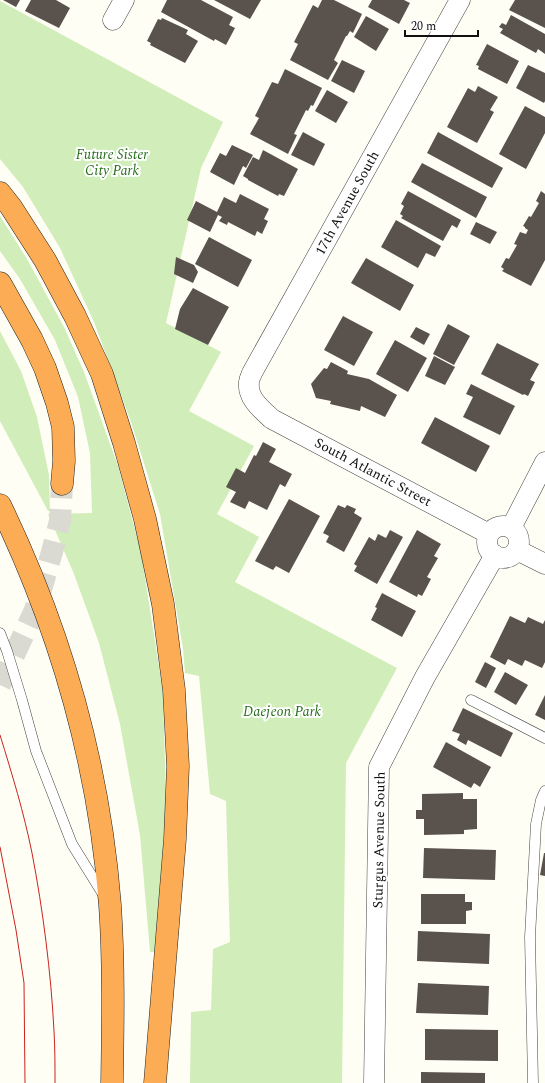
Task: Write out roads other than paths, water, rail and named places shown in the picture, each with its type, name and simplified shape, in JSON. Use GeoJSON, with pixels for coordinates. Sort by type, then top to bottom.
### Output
{"type":"FeatureCollection","features":[{"type":"Feature","properties":{"kind":"highway"},"geometry":{"type":"LineString","coordinates":[[0,193],[11,207],[44,260],[75,316],[102,374],[124,443],[145,519],[163,604],[174,690],[178,766],[175,839],[156,1083]]}},
{"type":"Feature","properties":{"kind":"highway"},"geometry":{"type":"LineString","coordinates":[[0,283],[32,340],[45,368],[57,402],[63,427],[64,461],[62,484]]}},
{"type":"Feature","properties":{"kind":"highway"},"geometry":{"type":"LineString","coordinates":[[0,504],[19,544],[39,593],[73,694],[86,746],[96,798],[110,904],[113,957],[112,1083]]}},
{"type":"Feature","properties":{"kind":"street"},"geometry":{"type":"LineString","coordinates":[[113,20],[124,0]]}},
{"type":"Feature","properties":{"kind":"street","name":"17th Avenue South"},"geometry":{"type":"LineString","coordinates":[[259,407],[251,397],[248,383],[252,373],[460,0]]}},
{"type":"Feature","properties":{"kind":"street","name":"South Atlantic Street"},"geometry":{"type":"LineString","coordinates":[[259,407],[272,418],[489,534]]}},
{"type":"Feature","properties":{"kind":"street"},"geometry":{"type":"LineString","coordinates":[[511,528],[545,462]]}},
{"type":"Feature","properties":{"kind":"street"},"geometry":{"type":"LineString","coordinates":[[500,526],[511,528],[516,531],[520,541],[517,550],[507,558],[502,558],[495,555],[489,550],[487,540],[489,534],[500,526]]}},
{"type":"Feature","properties":{"kind":"street"},"geometry":{"type":"LineString","coordinates":[[517,550],[545,564]]}},
{"type":"Feature","properties":{"kind":"street","name":"Sturgus Avenue South"},"geometry":{"type":"LineString","coordinates":[[374,1083],[379,767],[425,677],[495,555]]}},
{"type":"Feature","properties":{"kind":"lane"},"geometry":{"type":"LineString","coordinates":[[0,633],[22,700],[36,751],[72,844],[110,904]]}},
{"type":"Feature","properties":{"kind":"lane"},"geometry":{"type":"LineString","coordinates":[[471,700],[545,738]]}},
{"type":"Feature","properties":{"kind":"lane"},"geometry":{"type":"LineString","coordinates":[[532,1083],[531,929],[536,824],[541,800],[545,791]]}},
{"type":"Feature","properties":{"kind":"tunnel"},"geometry":{"type":"LineString","coordinates":[[0,685],[35,610],[60,521],[62,484]]}},
{"type":"Feature","properties":{"kind":"tram line"},"geometry":{"type":"LineString","coordinates":[[0,735],[25,823],[40,897],[51,987],[55,1083]]}},
{"type":"Feature","properties":{"kind":"tram line"},"geometry":{"type":"LineString","coordinates":[[0,847],[16,930],[24,983],[25,1083]]}},
{"type":"Feature","properties":{"kind":"park label","name":"Future Sister City Park"},"geometry":{"type":"Point","coordinates":[112,162]}},
{"type":"Feature","properties":{"kind":"park label","name":"Daejeon Park"},"geometry":{"type":"Point","coordinates":[282,711]}}]}
